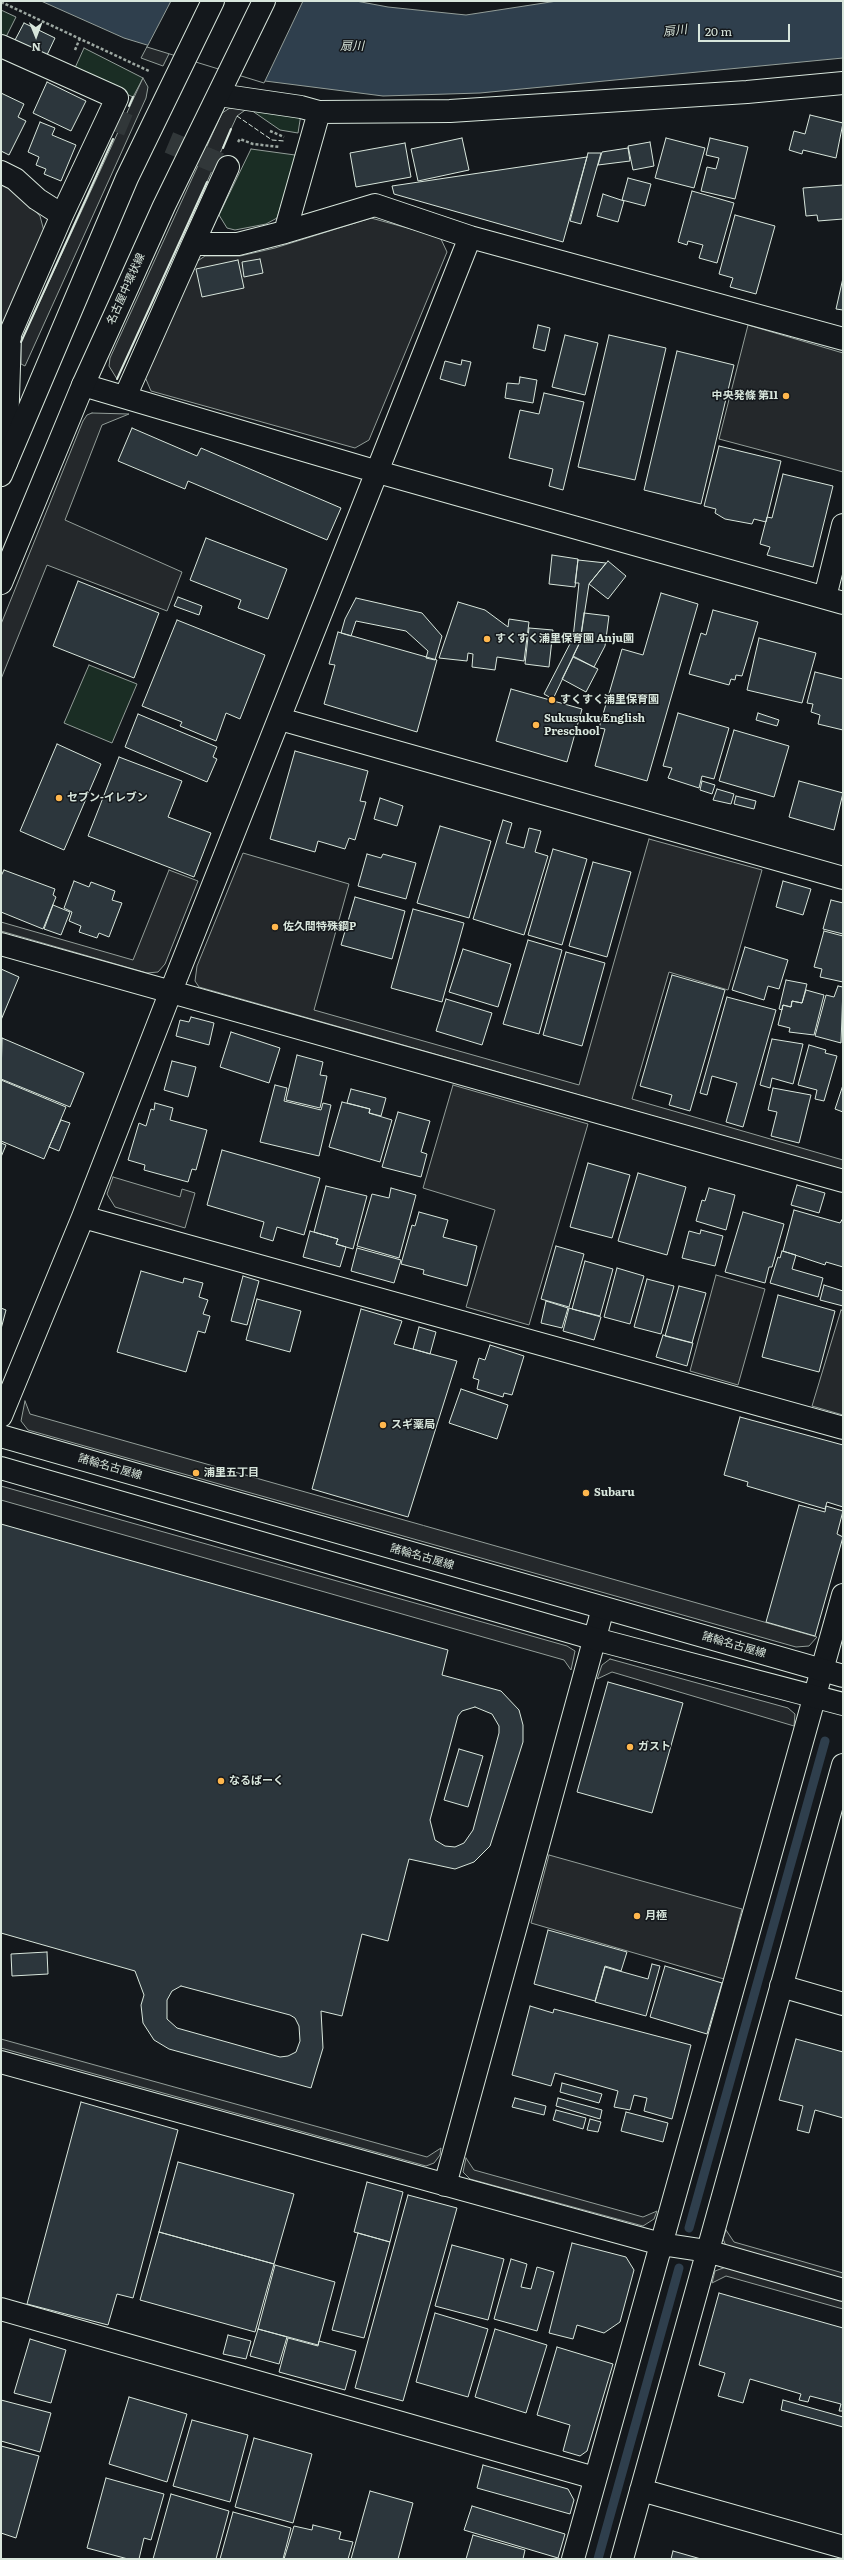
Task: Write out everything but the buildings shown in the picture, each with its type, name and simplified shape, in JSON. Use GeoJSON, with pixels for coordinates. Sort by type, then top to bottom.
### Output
{"type":"FeatureCollection","features":[{"type":"Feature","properties":{"kind":"street"},"geometry":{"type":"LineString","coordinates":[[3,469],[127,178],[213,1]]}},
{"type":"Feature","properties":{"kind":"street","name":"名古屋中環状線"},"geometry":{"type":"LineString","coordinates":[[1,583],[83,385],[164,206],[222,90],[264,1]]}},
{"type":"Feature","properties":{"kind":"street"},"geometry":{"type":"LineString","coordinates":[[1,46],[117,98],[62,215],[10,334],[3,469]]}},
{"type":"Feature","properties":{"kind":"street"},"geometry":{"type":"LineString","coordinates":[[222,90],[301,106],[319,112],[450,111],[843,83]]}},
{"type":"Feature","properties":{"kind":"street"},"geometry":{"type":"LineString","coordinates":[[285,232],[319,112]]}},
{"type":"Feature","properties":{"kind":"street"},"geometry":{"type":"LineString","coordinates":[[125,398],[228,167]]}},
{"type":"Feature","properties":{"kind":"street"},"geometry":{"type":"LineString","coordinates":[[1,172],[15,179],[37,199],[62,215]]}},
{"type":"Feature","properties":{"kind":"street"},"geometry":{"type":"LineString","coordinates":[[193,244],[238,244],[285,232],[375,205],[470,237],[843,339]]}},
{"type":"Feature","properties":{"kind":"street"},"geometry":{"type":"LineString","coordinates":[[1,1416],[83,1217],[470,237]]}},
{"type":"Feature","properties":{"kind":"street"},"geometry":{"type":"LineString","coordinates":[[83,385],[378,472],[834,600],[843,525]]}},
{"type":"Feature","properties":{"kind":"street"},"geometry":{"type":"LineString","coordinates":[[280,718],[843,878]]}},
{"type":"Feature","properties":{"kind":"street"},"geometry":{"type":"LineString","coordinates":[[1,944],[843,1181]]}},
{"type":"Feature","properties":{"kind":"street"},"geometry":{"type":"LineString","coordinates":[[83,1217],[843,1428]]}},
{"type":"Feature","properties":{"kind":"street","name":"諸輪名古屋線"},"geometry":{"type":"LineString","coordinates":[[1,1436],[843,1676]]}},
{"type":"Feature","properties":{"kind":"street"},"geometry":{"type":"LineString","coordinates":[[1,1468],[595,1639],[843,1704]]}},
{"type":"Feature","properties":{"kind":"street"},"geometry":{"type":"LineString","coordinates":[[573,2559],[843,1595]]}},
{"type":"Feature","properties":{"kind":"street"},"geometry":{"type":"LineString","coordinates":[[445,2185],[603,1608]]}},
{"type":"Feature","properties":{"kind":"street"},"geometry":{"type":"LineString","coordinates":[[622,2559],[843,1765]]}},
{"type":"Feature","properties":{"kind":"street"},"geometry":{"type":"LineString","coordinates":[[781,1986],[843,2004]]}},
{"type":"Feature","properties":{"kind":"street"},"geometry":{"type":"LineString","coordinates":[[1,2062],[661,2244],[707,2252],[843,2290]]}},
{"type":"Feature","properties":{"kind":"street"},"geometry":{"type":"LineString","coordinates":[[1,2309],[595,2478]]}},
{"type":"Feature","properties":{"kind":"street"},"geometry":{"type":"LineString","coordinates":[[641,2490],[843,2547]]}},
{"type":"Feature","properties":{"kind":"path"},"geometry":{"type":"LineString","coordinates":[[1,2],[134,63]]}},
{"type":"Feature","properties":{"kind":"path"},"geometry":{"type":"LineString","coordinates":[[268,130],[275,135],[290,138]]}},
{"type":"Feature","properties":{"kind":"path"},"geometry":{"type":"LineString","coordinates":[[253,144],[288,148]]}},
{"type":"Feature","properties":{"kind":"green space"},"geometry":{"type":"Polygon","coordinates":[[[1,10],[16,17],[5,39],[1,37],[1,10]]]}},
{"type":"Feature","properties":{"kind":"green space"},"geometry":{"type":"Polygon","coordinates":[[[84,48],[143,78],[133,97],[74,70],[84,48]]]}},
{"type":"Feature","properties":{"kind":"green space"},"geometry":{"type":"Polygon","coordinates":[[[248,108],[301,114],[298,133],[280,130],[248,108]]]}},
{"type":"Feature","properties":{"kind":"green space"},"geometry":{"type":"Polygon","coordinates":[[[251,149],[295,155],[293,168],[277,218],[266,224],[235,230],[227,228],[219,215],[251,149]]]}},
{"type":"Feature","properties":{"kind":"green space"},"geometry":{"type":"Polygon","coordinates":[[[89,665],[137,684],[112,743],[64,723],[89,665]]]}},
{"type":"Feature","properties":{"kind":"shaded area"},"geometry":{"type":"Polygon","coordinates":[[[171,1],[195,1],[163,66],[141,58],[171,1]]]}},
{"type":"Feature","properties":{"kind":"shaded area"},"geometry":{"type":"Polygon","coordinates":[[[143,78],[148,87],[146,98],[25,366],[21,364],[21,342],[143,78]]]}},
{"type":"Feature","properties":{"kind":"shaded area"},"geometry":{"type":"Polygon","coordinates":[[[230,108],[248,108],[237,116],[117,379],[109,366],[110,358],[222,113],[230,108]]]}},
{"type":"Feature","properties":{"kind":"shaded area"},"geometry":{"type":"Polygon","coordinates":[[[1,182],[7,184],[40,216],[44,231],[1,329],[1,182]]]}},
{"type":"Feature","properties":{"kind":"shaded area"},"geometry":{"type":"Polygon","coordinates":[[[371,218],[440,237],[447,252],[369,440],[355,448],[151,391],[145,377],[193,264],[205,256],[240,256],[275,248],[371,218]]]}},
{"type":"Feature","properties":{"kind":"shaded area","name":"中央発條 第11"},"geometry":{"type":"Polygon","coordinates":[[[748,325],[843,353],[843,472],[719,439],[748,325]]]}},
{"type":"Feature","properties":{"kind":"shaded area"},"geometry":{"type":"Polygon","coordinates":[[[92,413],[129,414],[102,425],[65,520],[182,572],[167,611],[47,565],[1,679],[1,624],[83,421],[87,415],[92,413]]]}},
{"type":"Feature","properties":{"kind":"shaded area"},"geometry":{"type":"Polygon","coordinates":[[[649,839],[762,870],[728,990],[669,972],[632,1099],[843,1160],[843,1170],[199,987],[195,981],[197,966],[243,853],[349,884],[314,1010],[579,1085],[649,839]]]}},
{"type":"Feature","properties":{"kind":"shaded area"},"geometry":{"type":"Polygon","coordinates":[[[169,870],[198,881],[165,964],[158,972],[147,973],[1,931],[1,922],[133,960],[169,870]]]}},
{"type":"Feature","properties":{"kind":"shaded area"},"geometry":{"type":"Polygon","coordinates":[[[453,1085],[588,1124],[529,1325],[466,1307],[495,1210],[423,1188],[453,1085]]]}},
{"type":"Feature","properties":{"kind":"shaded area"},"geometry":{"type":"Polygon","coordinates":[[[113,1177],[180,1197],[182,1189],[195,1193],[185,1228],[115,1207],[107,1194],[113,1177]]]}},
{"type":"Feature","properties":{"kind":"shaded area"},"geometry":{"type":"Polygon","coordinates":[[[716,1275],[765,1289],[738,1385],[690,1371],[716,1275]]]}},
{"type":"Feature","properties":{"kind":"shaded area"},"geometry":{"type":"Polygon","coordinates":[[[841,1310],[843,1311],[843,1415],[812,1406],[841,1310]]]}},
{"type":"Feature","properties":{"kind":"shaded area"},"geometry":{"type":"Polygon","coordinates":[[[25,1401],[30,1414],[817,1637],[809,1646],[796,1647],[28,1430],[21,1421],[25,1401]]]}},
{"type":"Feature","properties":{"kind":"shaded area"},"geometry":{"type":"Polygon","coordinates":[[[1,1486],[567,1646],[575,1651],[571,1670],[564,1660],[1,1500],[1,1486]]]}},
{"type":"Feature","properties":{"kind":"shaded area"},"geometry":{"type":"Polygon","coordinates":[[[610,1659],[788,1708],[795,1714],[794,1726],[612,1672],[597,1679],[602,1665],[610,1659]]]}},
{"type":"Feature","properties":{"kind":"shaded area","name":"月極"},"geometry":{"type":"Polygon","coordinates":[[[549,1855],[742,1909],[724,1979],[531,1923],[549,1855]]]}},
{"type":"Feature","properties":{"kind":"shaded area"},"geometry":{"type":"Polygon","coordinates":[[[1,2039],[427,2157],[441,2148],[440,2155],[434,2163],[426,2166],[1,2048],[1,2039]]]}},
{"type":"Feature","properties":{"kind":"shaded area"},"geometry":{"type":"Polygon","coordinates":[[[466,2158],[474,2170],[643,2217],[657,2211],[654,2219],[643,2226],[470,2179],[463,2172],[466,2158]]]}},
{"type":"Feature","properties":{"kind":"shaded area"},"geometry":{"type":"Polygon","coordinates":[[[726,2230],[734,2242],[843,2273],[843,2281],[727,2248],[723,2239],[726,2230]]]}},
{"type":"Feature","properties":{"kind":"shaded area"},"geometry":{"type":"Polygon","coordinates":[[[726,2267],[843,2301],[843,2309],[726,2276],[712,2283],[715,2271],[726,2267]]]}},
{"type":"Feature","properties":{"kind":"water","name":"扇川"},"geometry":{"type":"Polygon","coordinates":[[[41,1],[356,1],[388,7],[466,15],[557,1],[843,1],[843,58],[480,93],[383,96],[265,81],[124,38],[41,1]]]}},
{"type":"Feature","properties":{"kind":"pier"},"geometry":{"type":"Polygon","coordinates":[[[171,1],[303,1],[264,83],[147,47],[171,1]]]}},
{"type":"Feature","properties":{"kind":"waterway"},"geometry":{"type":"LineString","coordinates":[[689,2228],[825,1741]]}},
{"type":"Feature","properties":{"kind":"waterway"},"geometry":{"type":"LineString","coordinates":[[598,2559],[679,2268]]}},
{"type":"Feature","properties":{"kind":"tunnel"},"geometry":{"type":"LineString","coordinates":[[108,117],[228,167]]}},
{"type":"Feature","properties":{"kind":"fence"},"geometry":{"type":"LineString","coordinates":[[237,116],[272,140],[284,141]]}},
{"type":"Feature","properties":{"kind":"wall"},"geometry":{"type":"LineString","coordinates":[[129,106],[133,97]]}},
{"type":"Feature","properties":{"kind":"wall"},"geometry":{"type":"LineString","coordinates":[[223,148],[231,129]]}},
{"type":"Feature","properties":{"kind":"wall"},"geometry":{"type":"LineString","coordinates":[[21,342],[113,139]]}},
{"type":"Feature","properties":{"kind":"wall"},"geometry":{"type":"LineString","coordinates":[[117,379],[207,182]]}},
{"type":"Feature","properties":{"kind":"place","name":"中央発條 第11"},"geometry":{"type":"Point","coordinates":[786,396]}},
{"type":"Feature","properties":{"kind":"place","name":"すくすく浦里保育園 Anju園"},"geometry":{"type":"Point","coordinates":[487,639]}},
{"type":"Feature","properties":{"kind":"place","name":"すくすく浦里保育園"},"geometry":{"type":"Point","coordinates":[552,700]}},
{"type":"Feature","properties":{"kind":"place","name":"Sukusuku English Preschool"},"geometry":{"type":"Point","coordinates":[536,725]}},
{"type":"Feature","properties":{"kind":"place","name":"セブン-イレブン"},"geometry":{"type":"Point","coordinates":[59,798]}},
{"type":"Feature","properties":{"kind":"place","name":"佐久間特殊鋼P"},"geometry":{"type":"Point","coordinates":[275,927]}},
{"type":"Feature","properties":{"kind":"place","name":"スギ薬局"},"geometry":{"type":"Point","coordinates":[383,1425]}},
{"type":"Feature","properties":{"kind":"place","name":"浦里五丁目"},"geometry":{"type":"Point","coordinates":[196,1473]}},
{"type":"Feature","properties":{"kind":"place","name":"Subaru"},"geometry":{"type":"Point","coordinates":[586,1493]}},
{"type":"Feature","properties":{"kind":"place","name":"ガスト"},"geometry":{"type":"Point","coordinates":[630,1747]}},
{"type":"Feature","properties":{"kind":"place","name":"なるぱーく"},"geometry":{"type":"Point","coordinates":[221,1781]}},
{"type":"Feature","properties":{"kind":"place","name":"月極"},"geometry":{"type":"Point","coordinates":[637,1916]}}]}
